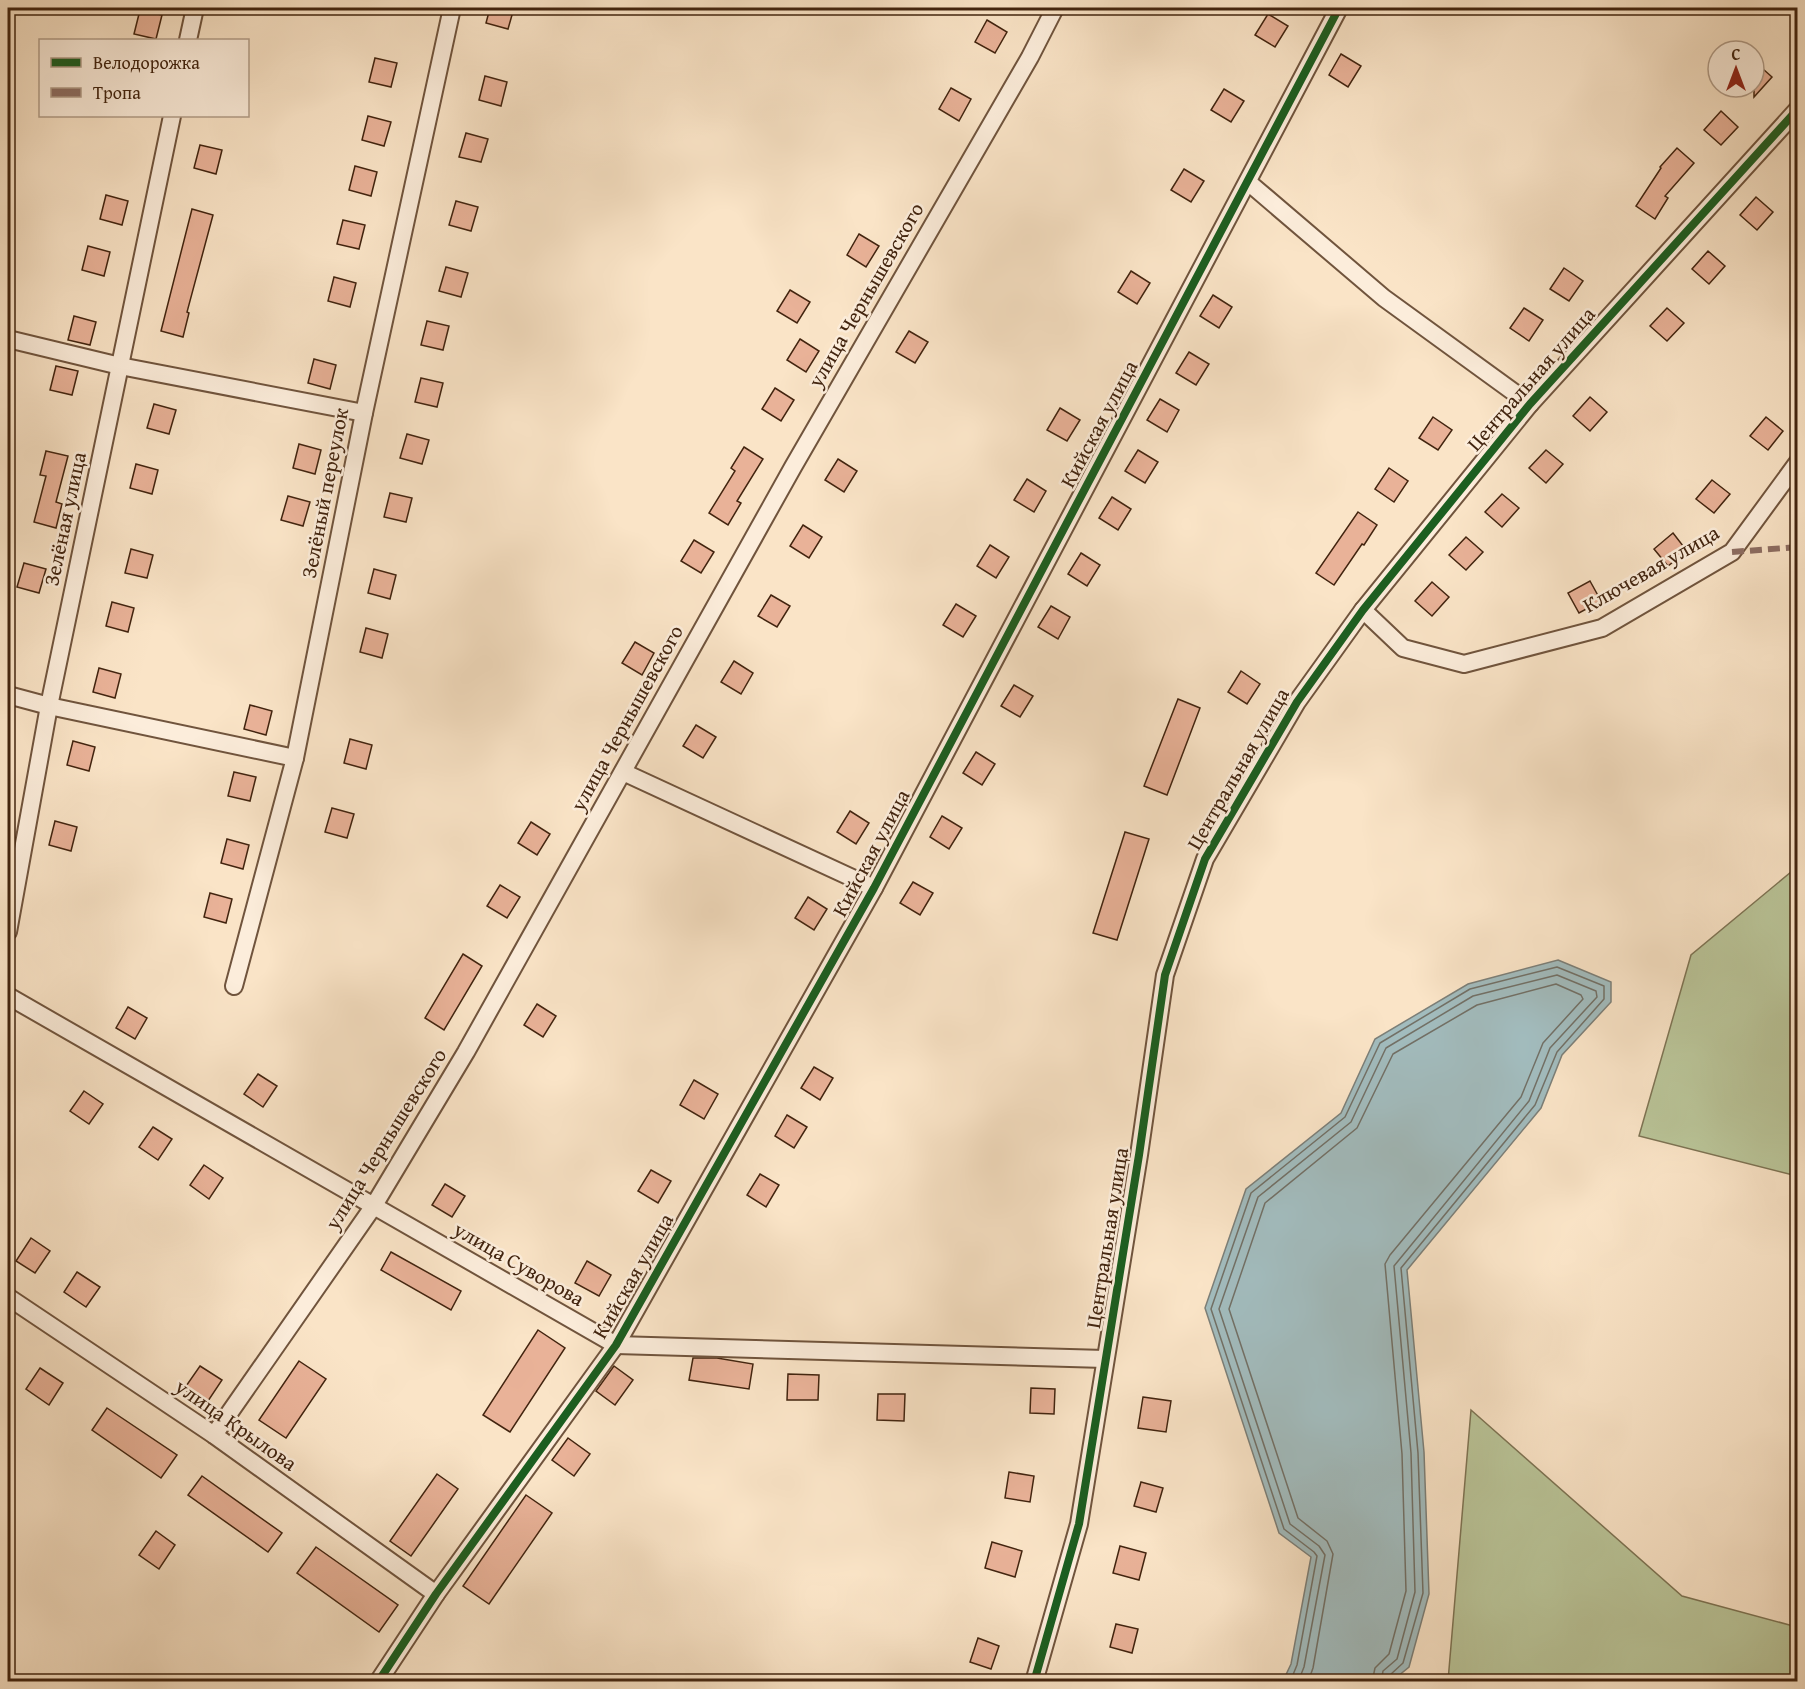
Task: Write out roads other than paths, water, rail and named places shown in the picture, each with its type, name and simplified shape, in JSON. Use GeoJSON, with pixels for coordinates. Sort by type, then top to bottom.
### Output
{"type":"FeatureCollection","features":[{"type":"Feature","properties":{"kind":"street"},"geometry":{"type":"LineString","coordinates":[[188,39],[195,8]]}},
{"type":"Feature","properties":{"kind":"street","name":"Зелёный переулок"},"geometry":{"type":"LineString","coordinates":[[234,986],[295,758],[364,413],[452,8]]}},
{"type":"Feature","properties":{"kind":"street","name":"улица Чернышевского"},"geometry":{"type":"LineString","coordinates":[[214,1435],[373,1207],[466,1052],[798,457],[1030,57],[1055,8]]}},
{"type":"Feature","properties":{"kind":"street","name":"Кийская улица"},"geometry":{"type":"LineString","coordinates":[[378,1682],[436,1594],[616,1345],[874,888],[1339,8]]}},
{"type":"Feature","properties":{"kind":"street","name":"Центральная улица"},"geometry":{"type":"LineString","coordinates":[[1034,1682],[1079,1524],[1139,1155],[1165,975],[1205,859],[1297,702],[1363,609],[1530,404],[1797,109]]}},
{"type":"Feature","properties":{"kind":"street","name":"Зелёная улица"},"geometry":{"type":"LineString","coordinates":[[8,932],[49,706],[172,117]]}},
{"type":"Feature","properties":{"kind":"street"},"geometry":{"type":"LineString","coordinates":[[1248,182],[1384,298],[1530,404]]}},
{"type":"Feature","properties":{"kind":"street"},"geometry":{"type":"LineString","coordinates":[[8,339],[120,366],[364,413]]}},
{"type":"Feature","properties":{"kind":"street","name":"Ключевая улица"},"geometry":{"type":"LineString","coordinates":[[1363,609],[1403,648],[1464,664],[1602,628],[1732,552],[1797,462]]}},
{"type":"Feature","properties":{"kind":"street"},"geometry":{"type":"LineString","coordinates":[[8,695],[49,706],[295,758]]}},
{"type":"Feature","properties":{"kind":"street"},"geometry":{"type":"LineString","coordinates":[[623,772],[874,888]]}},
{"type":"Feature","properties":{"kind":"street","name":"улица Суворова"},"geometry":{"type":"LineString","coordinates":[[8,996],[616,1345],[1105,1359]]}},
{"type":"Feature","properties":{"kind":"street","name":"улица Крылова"},"geometry":{"type":"LineString","coordinates":[[8,1297],[214,1435],[436,1594]]}},
{"type":"Feature","properties":{"kind":"water"},"geometry":{"type":"Polygon","coordinates":[[[1558,960],[1611,982],[1611,1002],[1562,1055],[1541,1108],[1407,1270],[1424,1452],[1429,1594],[1409,1667],[1392,1681],[1283,1681],[1291,1664],[1311,1557],[1279,1533],[1205,1308],[1246,1189],[1341,1113],[1375,1039],[1468,984],[1558,960]]]}}]}
